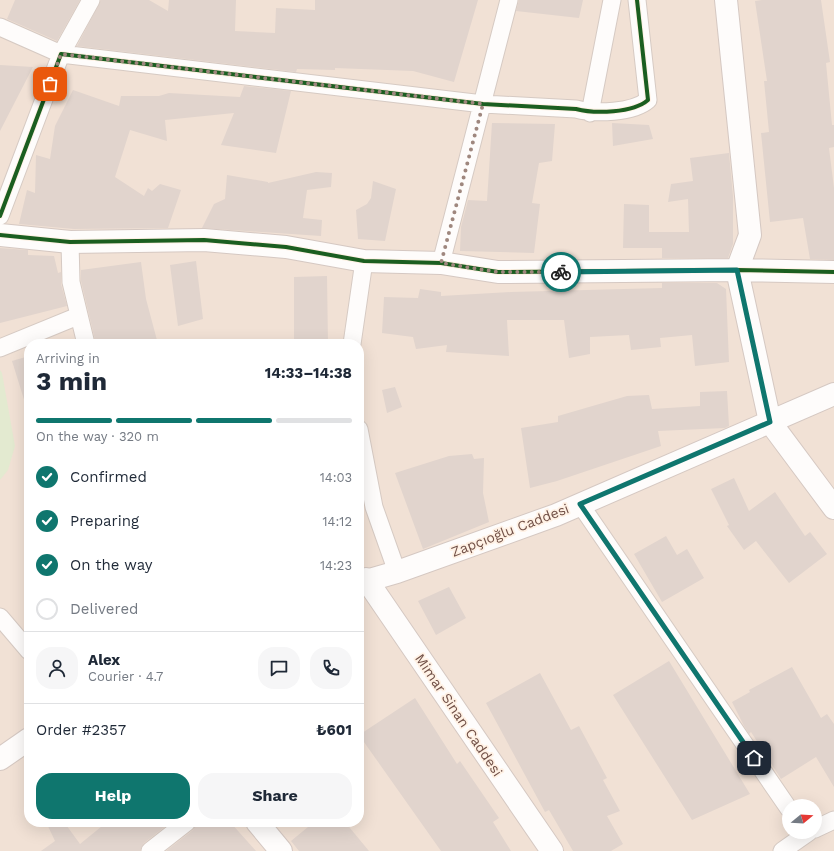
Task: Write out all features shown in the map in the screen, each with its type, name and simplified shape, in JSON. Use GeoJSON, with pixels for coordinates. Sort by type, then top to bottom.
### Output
{"type":"FeatureCollection","features":[{"type":"Feature","properties":{"kind":"street"},"geometry":{"type":"LineString","coordinates":[[0,216],[61,54],[90,0]]}},
{"type":"Feature","properties":{"kind":"street"},"geometry":{"type":"LineString","coordinates":[[441,263],[509,0]]}},
{"type":"Feature","properties":{"kind":"street"},"geometry":{"type":"LineString","coordinates":[[590,113],[612,0]]}},
{"type":"Feature","properties":{"kind":"street"},"geometry":{"type":"LineString","coordinates":[[0,27],[61,54],[483,104],[576,109],[590,113],[636,107],[648,100],[637,0]]}},
{"type":"Feature","properties":{"kind":"street"},"geometry":{"type":"LineString","coordinates":[[726,0],[750,234],[737,270],[770,422],[834,508]]}},
{"type":"Feature","properties":{"kind":"street"},"geometry":{"type":"LineString","coordinates":[[0,235],[70,242],[204,240],[286,247],[364,261],[441,263],[498,272],[737,270],[834,272]]}},
{"type":"Feature","properties":{"kind":"street"},"geometry":{"type":"LineString","coordinates":[[70,242],[70,282],[85,339]]}},
{"type":"Feature","properties":{"kind":"street"},"geometry":{"type":"LineString","coordinates":[[353,339],[364,261]]}},
{"type":"Feature","properties":{"kind":"street"},"geometry":{"type":"LineString","coordinates":[[0,348],[78,316]]}},
{"type":"Feature","properties":{"kind":"street","name":"Zapçıoğlu Caddesi"},"geometry":{"type":"LineString","coordinates":[[364,581],[397,572],[556,515],[834,394]]}},
{"type":"Feature","properties":{"kind":"street"},"geometry":{"type":"LineString","coordinates":[[364,455],[374,507],[397,572]]}},
{"type":"Feature","properties":{"kind":"street"},"geometry":{"type":"LineString","coordinates":[[580,504],[782,799]]}},
{"type":"Feature","properties":{"kind":"street","name":"Mimar Sinan Caddesi"},"geometry":{"type":"LineString","coordinates":[[364,582],[552,851]]}},
{"type":"Feature","properties":{"kind":"street"},"geometry":{"type":"LineString","coordinates":[[0,617],[24,645]]}},
{"type":"Feature","properties":{"kind":"street"},"geometry":{"type":"LineString","coordinates":[[0,759],[24,742]]}},
{"type":"Feature","properties":{"kind":"street"},"geometry":{"type":"LineString","coordinates":[[822,826],[834,820]]}},
{"type":"Feature","properties":{"kind":"street"},"geometry":{"type":"LineString","coordinates":[[150,851],[181,827]]}},
{"type":"Feature","properties":{"kind":"street"},"geometry":{"type":"LineString","coordinates":[[262,827],[281,851]]}},
{"type":"Feature","properties":{"kind":"street"},"geometry":{"type":"LineString","coordinates":[[782,851],[798,839]]}},
{"type":"Feature","properties":{"kind":"shaded area"},"geometry":{"type":"Polygon","coordinates":[[[0,0],[834,0],[834,851],[0,851],[0,0]]]}},
{"type":"Feature","properties":{"kind":"green space"},"geometry":{"type":"Polygon","coordinates":[[[0,370],[2,373],[15,446],[8,470],[0,480],[0,370]]]}},
{"type":"Feature","properties":{"kind":"building"},"geometry":{"type":"Polygon","coordinates":[[[15,0],[80,0],[57,41],[7,19],[15,0]]]}},
{"type":"Feature","properties":{"kind":"building"},"geometry":{"type":"Polygon","coordinates":[[[101,0],[149,0],[168,11],[169,0],[236,0],[235,31],[275,33],[276,8],[315,10],[315,0],[478,0],[454,82],[413,71],[335,68],[335,70],[297,69],[296,72],[77,46],[101,0]]]}},
{"type":"Feature","properties":{"kind":"building"},"geometry":{"type":"Polygon","coordinates":[[[519,0],[583,0],[579,18],[516,11],[519,0]]]}},
{"type":"Feature","properties":{"kind":"building"},"geometry":{"type":"Polygon","coordinates":[[[821,0],[830,62],[826,63],[832,125],[834,125],[834,147],[829,148],[834,188],[834,260],[810,259],[803,218],[770,222],[761,133],[769,132],[764,81],[767,81],[755,1],[821,0]]]}},
{"type":"Feature","properties":{"kind":"building"},"geometry":{"type":"Polygon","coordinates":[[[0,65],[33,67],[0,131],[0,65]]]}},
{"type":"Feature","properties":{"kind":"building"},"geometry":{"type":"Polygon","coordinates":[[[244,86],[291,91],[276,153],[221,145],[234,113],[165,120],[167,141],[130,130],[115,177],[144,196],[148,188],[152,191],[160,184],[181,190],[168,228],[74,229],[19,224],[27,190],[35,193],[36,155],[50,159],[55,126],[73,90],[119,106],[121,96],[159,96],[169,93],[240,97],[244,86]]]}},
{"type":"Feature","properties":{"kind":"building"},"geometry":{"type":"Polygon","coordinates":[[[492,123],[555,124],[552,161],[539,163],[532,203],[540,204],[534,253],[460,251],[461,227],[468,200],[487,201],[492,123]]]}},
{"type":"Feature","properties":{"kind":"building"},"geometry":{"type":"Polygon","coordinates":[[[612,123],[649,125],[653,139],[613,146],[612,123]]]}},
{"type":"Feature","properties":{"kind":"building"},"geometry":{"type":"Polygon","coordinates":[[[729,153],[733,196],[733,244],[728,258],[662,258],[662,248],[623,248],[624,204],[649,205],[649,232],[689,232],[688,199],[668,202],[671,184],[693,181],[690,158],[729,153]]]}},
{"type":"Feature","properties":{"kind":"building"},"geometry":{"type":"Polygon","coordinates":[[[316,172],[332,173],[331,187],[307,190],[303,218],[322,220],[321,236],[202,228],[214,204],[225,199],[227,175],[268,183],[316,172]]]}},
{"type":"Feature","properties":{"kind":"building"},"geometry":{"type":"Polygon","coordinates":[[[373,181],[396,189],[385,241],[358,239],[356,210],[367,204],[371,198],[373,181]]]}},
{"type":"Feature","properties":{"kind":"building"},"geometry":{"type":"Polygon","coordinates":[[[0,248],[28,250],[28,255],[54,256],[58,273],[61,272],[61,284],[67,306],[0,323],[0,248]]]}},
{"type":"Feature","properties":{"kind":"building"},"geometry":{"type":"Polygon","coordinates":[[[196,261],[203,319],[178,326],[170,265],[196,261]]]}},
{"type":"Feature","properties":{"kind":"building"},"geometry":{"type":"Polygon","coordinates":[[[141,262],[146,299],[157,339],[95,339],[81,281],[81,270],[141,262]]]}},
{"type":"Feature","properties":{"kind":"building"},"geometry":{"type":"Polygon","coordinates":[[[327,276],[328,339],[294,339],[294,277],[327,276]]]}},
{"type":"Feature","properties":{"kind":"building"},"geometry":{"type":"Polygon","coordinates":[[[662,283],[717,283],[726,289],[729,362],[695,366],[692,335],[660,338],[661,347],[631,350],[629,335],[590,337],[590,354],[569,358],[564,320],[507,320],[509,356],[446,352],[447,345],[416,349],[413,337],[382,333],[384,297],[418,298],[420,289],[441,292],[441,296],[511,292],[662,288],[662,283]]]}},
{"type":"Feature","properties":{"kind":"building"},"geometry":{"type":"Polygon","coordinates":[[[24,357],[24,400],[12,361],[24,357]]]}},
{"type":"Feature","properties":{"kind":"building"},"geometry":{"type":"Polygon","coordinates":[[[395,387],[402,407],[387,413],[382,390],[395,387]]]}},
{"type":"Feature","properties":{"kind":"building"},"geometry":{"type":"Polygon","coordinates":[[[727,391],[729,426],[725,428],[658,431],[661,446],[557,481],[530,488],[521,428],[558,422],[558,416],[627,396],[649,395],[652,409],[700,406],[700,392],[727,391]]]}},
{"type":"Feature","properties":{"kind":"building"},"geometry":{"type":"Polygon","coordinates":[[[472,454],[474,459],[484,458],[483,493],[489,522],[423,549],[395,473],[449,456],[472,454]]]}},
{"type":"Feature","properties":{"kind":"building"},"geometry":{"type":"Polygon","coordinates":[[[734,478],[749,511],[775,492],[805,536],[810,532],[827,554],[789,583],[756,541],[744,550],[727,526],[729,525],[711,489],[734,478]]]}},
{"type":"Feature","properties":{"kind":"building"},"geometry":{"type":"Polygon","coordinates":[[[666,536],[677,555],[687,549],[704,578],[662,602],[634,554],[666,536]]]}},
{"type":"Feature","properties":{"kind":"building"},"geometry":{"type":"Polygon","coordinates":[[[449,587],[466,618],[436,635],[418,601],[449,587]]]}},
{"type":"Feature","properties":{"kind":"building"},"geometry":{"type":"Polygon","coordinates":[[[669,661],[750,794],[692,820],[613,695],[669,661]]]}},
{"type":"Feature","properties":{"kind":"building"},"geometry":{"type":"Polygon","coordinates":[[[792,667],[821,718],[827,714],[834,724],[834,787],[816,757],[781,779],[751,732],[749,734],[732,702],[750,692],[749,690],[792,667]]]}},
{"type":"Feature","properties":{"kind":"building"},"geometry":{"type":"Polygon","coordinates":[[[540,673],[571,730],[579,726],[607,778],[603,780],[620,811],[607,816],[623,844],[611,851],[573,851],[549,810],[545,812],[486,703],[540,673]]]}},
{"type":"Feature","properties":{"kind":"building"},"geometry":{"type":"Polygon","coordinates":[[[415,698],[457,764],[460,761],[499,818],[493,822],[511,851],[441,851],[364,742],[364,732],[415,698]]]}},
{"type":"Feature","properties":{"kind":"building"},"geometry":{"type":"Polygon","coordinates":[[[48,827],[68,827],[80,844],[101,827],[165,827],[144,843],[140,851],[41,851],[55,841],[48,827]]]}},
{"type":"Feature","properties":{"kind":"building"},"geometry":{"type":"Polygon","coordinates":[[[194,827],[234,827],[256,851],[166,851],[193,830],[194,827]]]}},
{"type":"Feature","properties":{"kind":"building"},"geometry":{"type":"Polygon","coordinates":[[[308,827],[349,827],[369,851],[299,851],[291,841],[308,827]]]}},
{"type":"Feature","properties":{"kind":"cycle path"},"geometry":{"type":"LineString","coordinates":[[0,216],[61,54],[483,104],[576,109],[593,112],[614,111],[633,108],[648,100],[637,0]]}},
{"type":"Feature","properties":{"kind":"cycle path"},"geometry":{"type":"LineString","coordinates":[[0,235],[70,242],[204,240],[286,247],[364,261],[441,263],[498,272],[737,270],[834,272]]}},
{"type":"Feature","properties":{"kind":"way so far"},"geometry":{"type":"LineString","coordinates":[[50,84],[61,54],[483,104],[441,263],[498,272],[561,272]]}},
{"type":"Feature","properties":{"kind":"route"},"geometry":{"type":"LineString","coordinates":[[561,272],[737,270],[770,422],[580,504],[754,758]]}}]}
